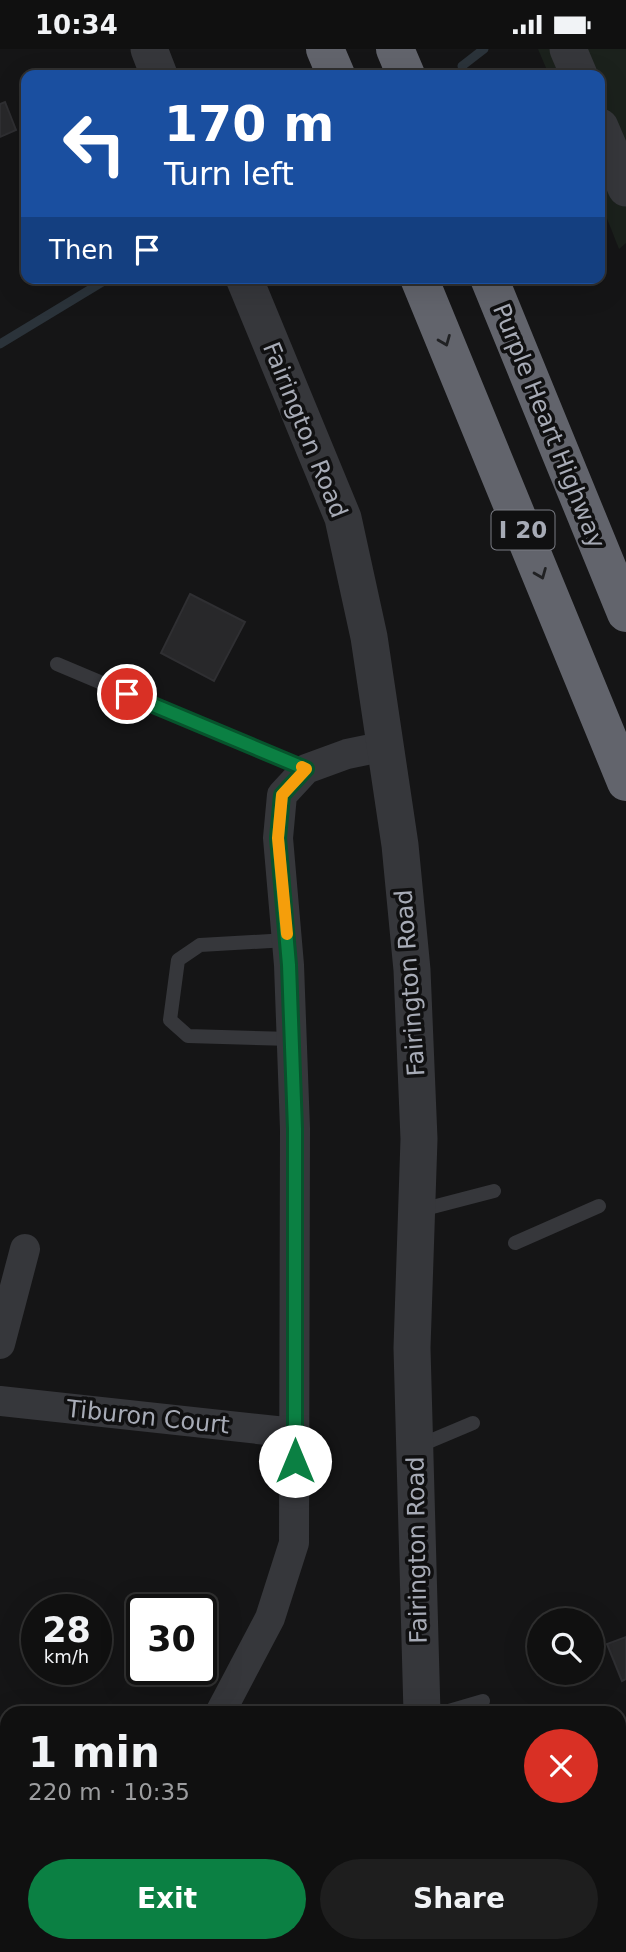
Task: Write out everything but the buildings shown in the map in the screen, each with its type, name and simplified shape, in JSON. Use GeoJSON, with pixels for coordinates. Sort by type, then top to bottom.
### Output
{"type":"FeatureCollection","features":[{"type":"Feature","properties":{"kind":"highway"},"geometry":{"type":"LineString","coordinates":[[325,49],[334,70]]}},
{"type":"Feature","properties":{"kind":"highway"},"geometry":{"type":"LineString","coordinates":[[395,49],[404,70]]}},
{"type":"Feature","properties":{"kind":"highway","name":"I 20"},"geometry":{"type":"LineString","coordinates":[[421,284],[626,782]]}},
{"type":"Feature","properties":{"kind":"highway","name":"Purple Heart Highway"},"geometry":{"type":"LineString","coordinates":[[491,284],[626,613]]}},
{"type":"Feature","properties":{"kind":"street"},"geometry":{"type":"LineString","coordinates":[[149,49],[157,70]]}},
{"type":"Feature","properties":{"kind":"street"},"geometry":{"type":"LineString","coordinates":[[568,49],[577,70]]}},
{"type":"Feature","properties":{"kind":"street"},"geometry":{"type":"LineString","coordinates":[[605,139],[626,188]]}},
{"type":"Feature","properties":{"kind":"street","name":"Fairington Road"},"geometry":{"type":"LineString","coordinates":[[246,284],[343,517],[369,637],[400,845],[412,970],[419,1139],[412,1348],[422,1706]]}},
{"type":"Feature","properties":{"kind":"street"},"geometry":{"type":"LineString","coordinates":[[224,1706],[270,1618],[294,1543],[295,1129],[287,940],[278,838],[282,795],[306,769],[347,754],[386,746]]}},
{"type":"Feature","properties":{"kind":"street"},"geometry":{"type":"LineString","coordinates":[[0,1344],[25,1249]]}},
{"type":"Feature","properties":{"kind":"street","name":"Tiburon Court"},"geometry":{"type":"LineString","coordinates":[[0,1401],[295,1433]]}},
{"type":"Feature","properties":{"kind":"lane"},"geometry":{"type":"LineString","coordinates":[[57,664],[306,769]]}},
{"type":"Feature","properties":{"kind":"lane"},"geometry":{"type":"LineString","coordinates":[[287,940],[200,945],[178,960],[170,1020],[188,1036],[292,1039]]}},
{"type":"Feature","properties":{"kind":"lane"},"geometry":{"type":"LineString","coordinates":[[417,1211],[494,1191]]}},
{"type":"Feature","properties":{"kind":"lane"},"geometry":{"type":"LineString","coordinates":[[515,1243],[599,1206]]}},
{"type":"Feature","properties":{"kind":"lane"},"geometry":{"type":"LineString","coordinates":[[415,1447],[474,1423]]}},
{"type":"Feature","properties":{"kind":"lane"},"geometry":{"type":"LineString","coordinates":[[466,1706],[483,1701]]}},
{"type":"Feature","properties":{"kind":"shaded area"},"geometry":{"type":"Polygon","coordinates":[[[538,49],[626,49],[626,243],[619,249],[605,214],[605,70],[547,70],[538,49]]]}},
{"type":"Feature","properties":{"kind":"waterway"},"geometry":{"type":"LineString","coordinates":[[462,66],[484,49]]}},
{"type":"Feature","properties":{"kind":"waterway"},"geometry":{"type":"LineString","coordinates":[[0,344],[99,284]]}},
{"type":"Feature","properties":{"kind":"slow traffic"},"geometry":{"type":"LineString","coordinates":[[287,934],[278,838],[282,795],[306,769],[302,767]]}},
{"type":"Feature","properties":{"kind":"route"},"geometry":{"type":"LineString","coordinates":[[127,694],[306,769],[282,795],[278,838],[289,965],[295,1129],[295,1461]]}}]}
